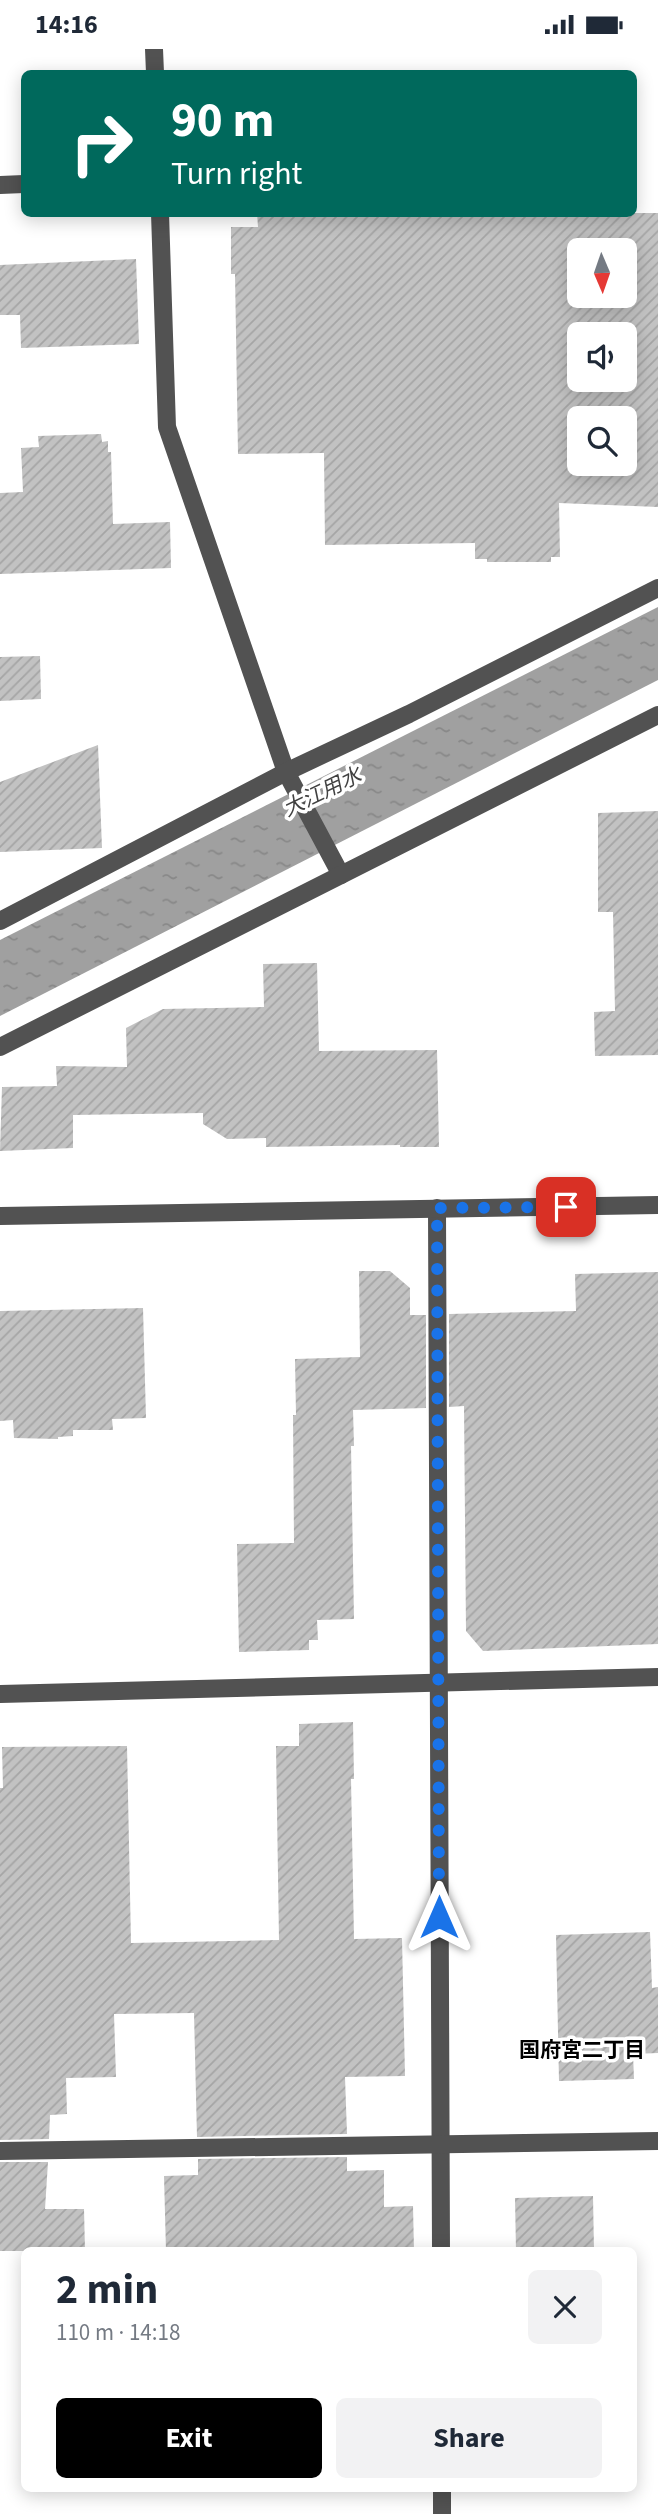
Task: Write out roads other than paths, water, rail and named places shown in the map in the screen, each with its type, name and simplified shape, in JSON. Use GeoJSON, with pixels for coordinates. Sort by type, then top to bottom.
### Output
{"type":"FeatureCollection","features":[{"type":"Feature","properties":{"kind":"street"},"geometry":{"type":"LineString","coordinates":[[154,49],[155,70]]}},
{"type":"Feature","properties":{"kind":"street"},"geometry":{"type":"LineString","coordinates":[[0,185],[21,184]]}},
{"type":"Feature","properties":{"kind":"street"},"geometry":{"type":"LineString","coordinates":[[160,217],[167,427],[289,777],[341,875]]}},
{"type":"Feature","properties":{"kind":"street"},"geometry":{"type":"LineString","coordinates":[[0,921],[658,588]]}},
{"type":"Feature","properties":{"kind":"street"},"geometry":{"type":"LineString","coordinates":[[0,1047],[658,715]]}},
{"type":"Feature","properties":{"kind":"street"},"geometry":{"type":"LineString","coordinates":[[0,1216],[658,1205]]}},
{"type":"Feature","properties":{"kind":"street"},"geometry":{"type":"LineString","coordinates":[[437,1208],[441,2247]]}},
{"type":"Feature","properties":{"kind":"street"},"geometry":{"type":"LineString","coordinates":[[0,1694],[658,1677]]}},
{"type":"Feature","properties":{"kind":"street"},"geometry":{"type":"LineString","coordinates":[[0,2151],[658,2141]]}},
{"type":"Feature","properties":{"kind":"street"},"geometry":{"type":"LineString","coordinates":[[442,2492],[442,2514]]}},
{"type":"Feature","properties":{"kind":"water","name":"大江用水"},"geometry":{"type":"Polygon","coordinates":[[[658,607],[658,680],[0,1016],[0,940],[658,607]]]}},
{"type":"Feature","properties":{"kind":"district","name":"国府宮二丁目"},"geometry":{"type":"Point","coordinates":[582,2050]}}]}
